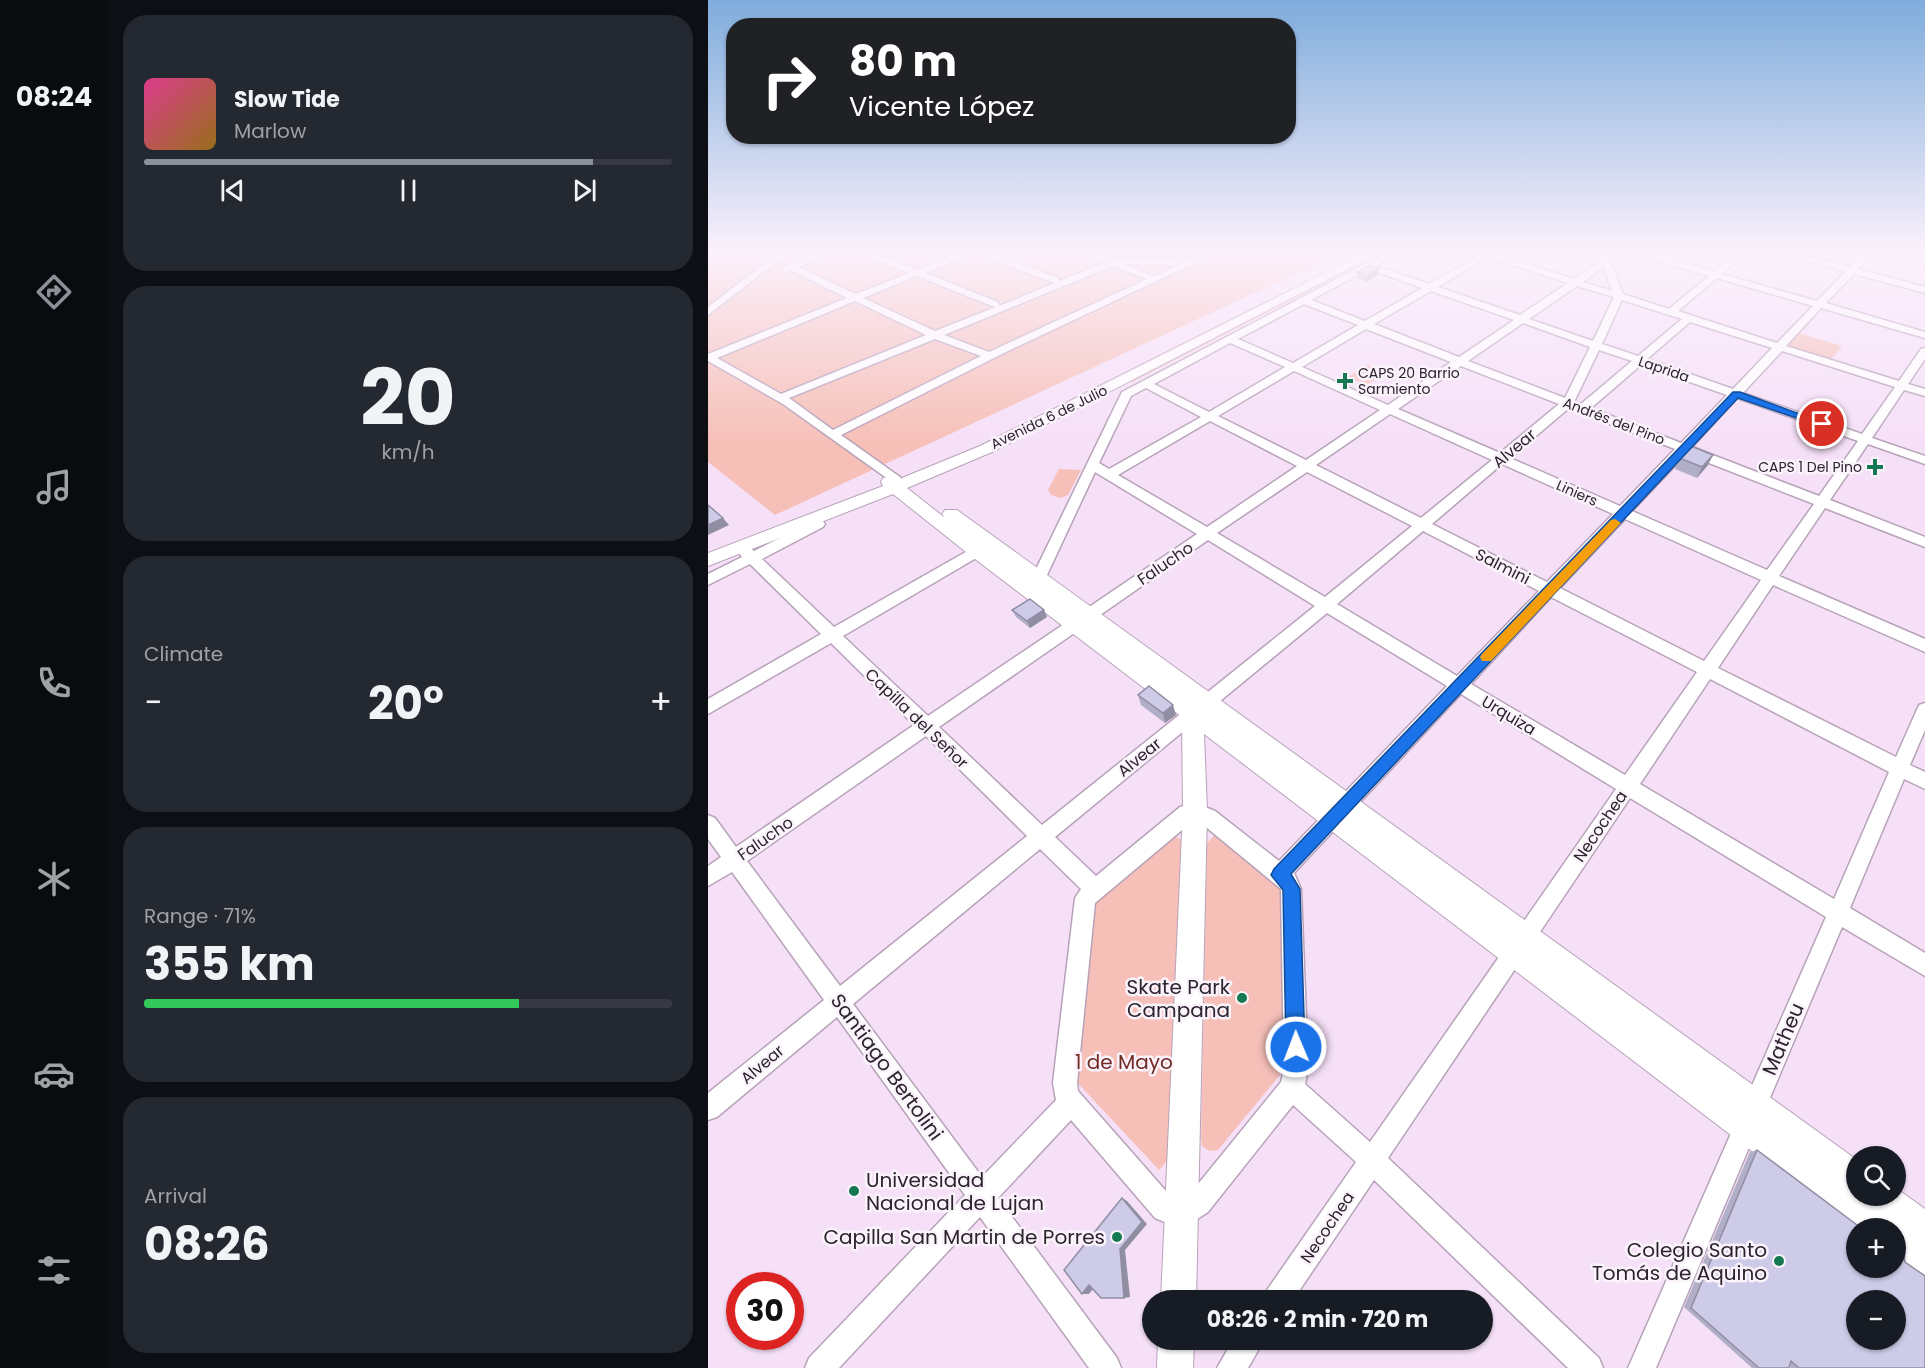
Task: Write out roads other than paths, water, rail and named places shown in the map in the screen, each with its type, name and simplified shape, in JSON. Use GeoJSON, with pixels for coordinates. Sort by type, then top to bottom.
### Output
{"type":"FeatureCollection","features":[{"type":"Feature","properties":{"kind":"main road","name":"Avenida 6 de Julio"},"geometry":{"type":"LineString","coordinates":[[708,560],[746,552],[995,437],[1238,314]]}},
{"type":"Feature","properties":{"kind":"main road","name":"Avenida 6 de Julio"},"geometry":{"type":"LineString","coordinates":[[708,552],[898,482],[1020,433],[1254,314]]}},
{"type":"Feature","properties":{"kind":"main road"},"geometry":{"type":"LineString","coordinates":[[898,482],[1750,1116],[1869,1218]]}},
{"type":"Feature","properties":{"kind":"main road"},"geometry":{"type":"LineString","coordinates":[[1178,1290],[1200,708]]}},
{"type":"Feature","properties":{"kind":"main road"},"geometry":{"type":"LineString","coordinates":[[1750,1116],[1846,1173]]}},
{"type":"Feature","properties":{"kind":"main road"},"geometry":{"type":"LineString","coordinates":[[1893,1206],[1925,1230]]}},
{"type":"Feature","properties":{"kind":"main road"},"geometry":{"type":"LineString","coordinates":[[1906,1248],[1925,1262]]}},
{"type":"Feature","properties":{"kind":"main road"},"geometry":{"type":"LineString","coordinates":[[1175,1368],[1176,1350]]}},
{"type":"Feature","properties":{"kind":"street"},"geometry":{"type":"LineString","coordinates":[[708,357],[816,314]]}},
{"type":"Feature","properties":{"kind":"street"},"geometry":{"type":"LineString","coordinates":[[888,314],[931,334],[990,356]]}},
{"type":"Feature","properties":{"kind":"street"},"geometry":{"type":"LineString","coordinates":[[931,334],[974,314]]}},
{"type":"Feature","properties":{"kind":"street"},"geometry":{"type":"LineString","coordinates":[[777,397],[978,314]]}},
{"type":"Feature","properties":{"kind":"street"},"geometry":{"type":"LineString","coordinates":[[832,435],[1080,314]]}},
{"type":"Feature","properties":{"kind":"street"},"geometry":{"type":"LineString","coordinates":[[1035,586],[1123,397],[1279,314]]}},
{"type":"Feature","properties":{"kind":"street","name":"Andrés del Pino"},"geometry":{"type":"LineString","coordinates":[[1337,314],[1925,542]]}},
{"type":"Feature","properties":{"kind":"street"},"geometry":{"type":"LineString","coordinates":[[1109,475],[1385,314]]}},
{"type":"Feature","properties":{"kind":"street","name":"Laprida"},"geometry":{"type":"LineString","coordinates":[[1505,314],[1925,460]]}},
{"type":"Feature","properties":{"kind":"street","name":"Falucho"},"geometry":{"type":"LineString","coordinates":[[708,877],[1528,314]]}},
{"type":"Feature","properties":{"kind":"street"},"geometry":{"type":"LineString","coordinates":[[1568,403],[1610,314]]}},
{"type":"Feature","properties":{"kind":"street"},"geometry":{"type":"LineString","coordinates":[[1677,314],[1781,347]]}},
{"type":"Feature","properties":{"kind":"street"},"geometry":{"type":"LineString","coordinates":[[1677,314],[1925,392]]}},
{"type":"Feature","properties":{"kind":"street"},"geometry":{"type":"LineString","coordinates":[[1279,875],[1686,449],[1812,314]]}},
{"type":"Feature","properties":{"kind":"street"},"geometry":{"type":"LineString","coordinates":[[1851,314],[1925,335]]}},
{"type":"Feature","properties":{"kind":"street"},"geometry":{"type":"LineString","coordinates":[[1583,409],[1689,318]]}},
{"type":"Feature","properties":{"kind":"street","name":"Liniers"},"geometry":{"type":"LineString","coordinates":[[1230,339],[1925,646]]}},
{"type":"Feature","properties":{"kind":"street","name":"Necochea"},"geometry":{"type":"LineString","coordinates":[[1284,1290],[1925,351]]}},
{"type":"Feature","properties":{"kind":"street"},"geometry":{"type":"LineString","coordinates":[[708,357],[777,397],[898,482]]}},
{"type":"Feature","properties":{"kind":"street","name":"Salmini"},"geometry":{"type":"LineString","coordinates":[[1138,387],[1209,416],[1925,781]]}},
{"type":"Feature","properties":{"kind":"street","name":"Alvear"},"geometry":{"type":"LineString","coordinates":[[708,1108],[1326,605],[1568,403]]}},
{"type":"Feature","properties":{"kind":"street","name":"Urquiza"},"geometry":{"type":"LineString","coordinates":[[1092,465],[1925,965]]}},
{"type":"Feature","properties":{"kind":"street"},"geometry":{"type":"LineString","coordinates":[[708,580],[746,552],[818,524]]}},
{"type":"Feature","properties":{"kind":"street"},"geometry":{"type":"LineString","coordinates":[[708,707],[984,548]]}},
{"type":"Feature","properties":{"kind":"street","name":"Capilla del Señor"},"geometry":{"type":"LineString","coordinates":[[746,552],[1095,889]]}},
{"type":"Feature","properties":{"kind":"street","name":"Matheu"},"geometry":{"type":"LineString","coordinates":[[1642,1368],[1925,710]]}},
{"type":"Feature","properties":{"kind":"street"},"geometry":{"type":"LineString","coordinates":[[1195,811],[1208,817],[1279,875],[1287,880],[1292,889],[1296,1069],[1292,1088],[1198,1203],[1182,1216],[1164,1209],[1066,1096],[1065,1083],[1083,904],[1085,897],[1187,813],[1195,811]]}},
{"type":"Feature","properties":{"kind":"street","name":"Santiago Bertolini"},"geometry":{"type":"LineString","coordinates":[[708,824],[1107,1368]]}},
{"type":"Feature","properties":{"kind":"street"},"geometry":{"type":"LineString","coordinates":[[1292,1088],[1373,1161],[1589,1368]]}},
{"type":"Feature","properties":{"kind":"street"},"geometry":{"type":"LineString","coordinates":[[819,1368],[1072,1101]]}},
{"type":"Feature","properties":{"kind":"street"},"geometry":{"type":"LineString","coordinates":[[1231,1368],[1243,1350]]}},
{"type":"Feature","properties":{"kind":"place","name":"CAPS 20 Barrio Sarmiento"},"geometry":{"type":"Point","coordinates":[1345,381]}},
{"type":"Feature","properties":{"kind":"place","name":"CAPS 1 Del Pino"},"geometry":{"type":"Point","coordinates":[1875,467]}},
{"type":"Feature","properties":{"kind":"place","name":"Skate Park Campana"},"geometry":{"type":"Point","coordinates":[1242,998]}},
{"type":"Feature","properties":{"kind":"place","name":"Universidad Nacional de Lujan"},"geometry":{"type":"Point","coordinates":[854,1191]}},
{"type":"Feature","properties":{"kind":"place","name":"Capilla San Martin de Porres"},"geometry":{"type":"Point","coordinates":[1117,1237]}},
{"type":"Feature","properties":{"kind":"place","name":"Colegio Santo Tomás de Aquino"},"geometry":{"type":"Point","coordinates":[1779,1261]}},
{"type":"Feature","properties":{"kind":"park label","name":"1 de Mayo"},"geometry":{"type":"Point","coordinates":[1124,1062]}}]}
